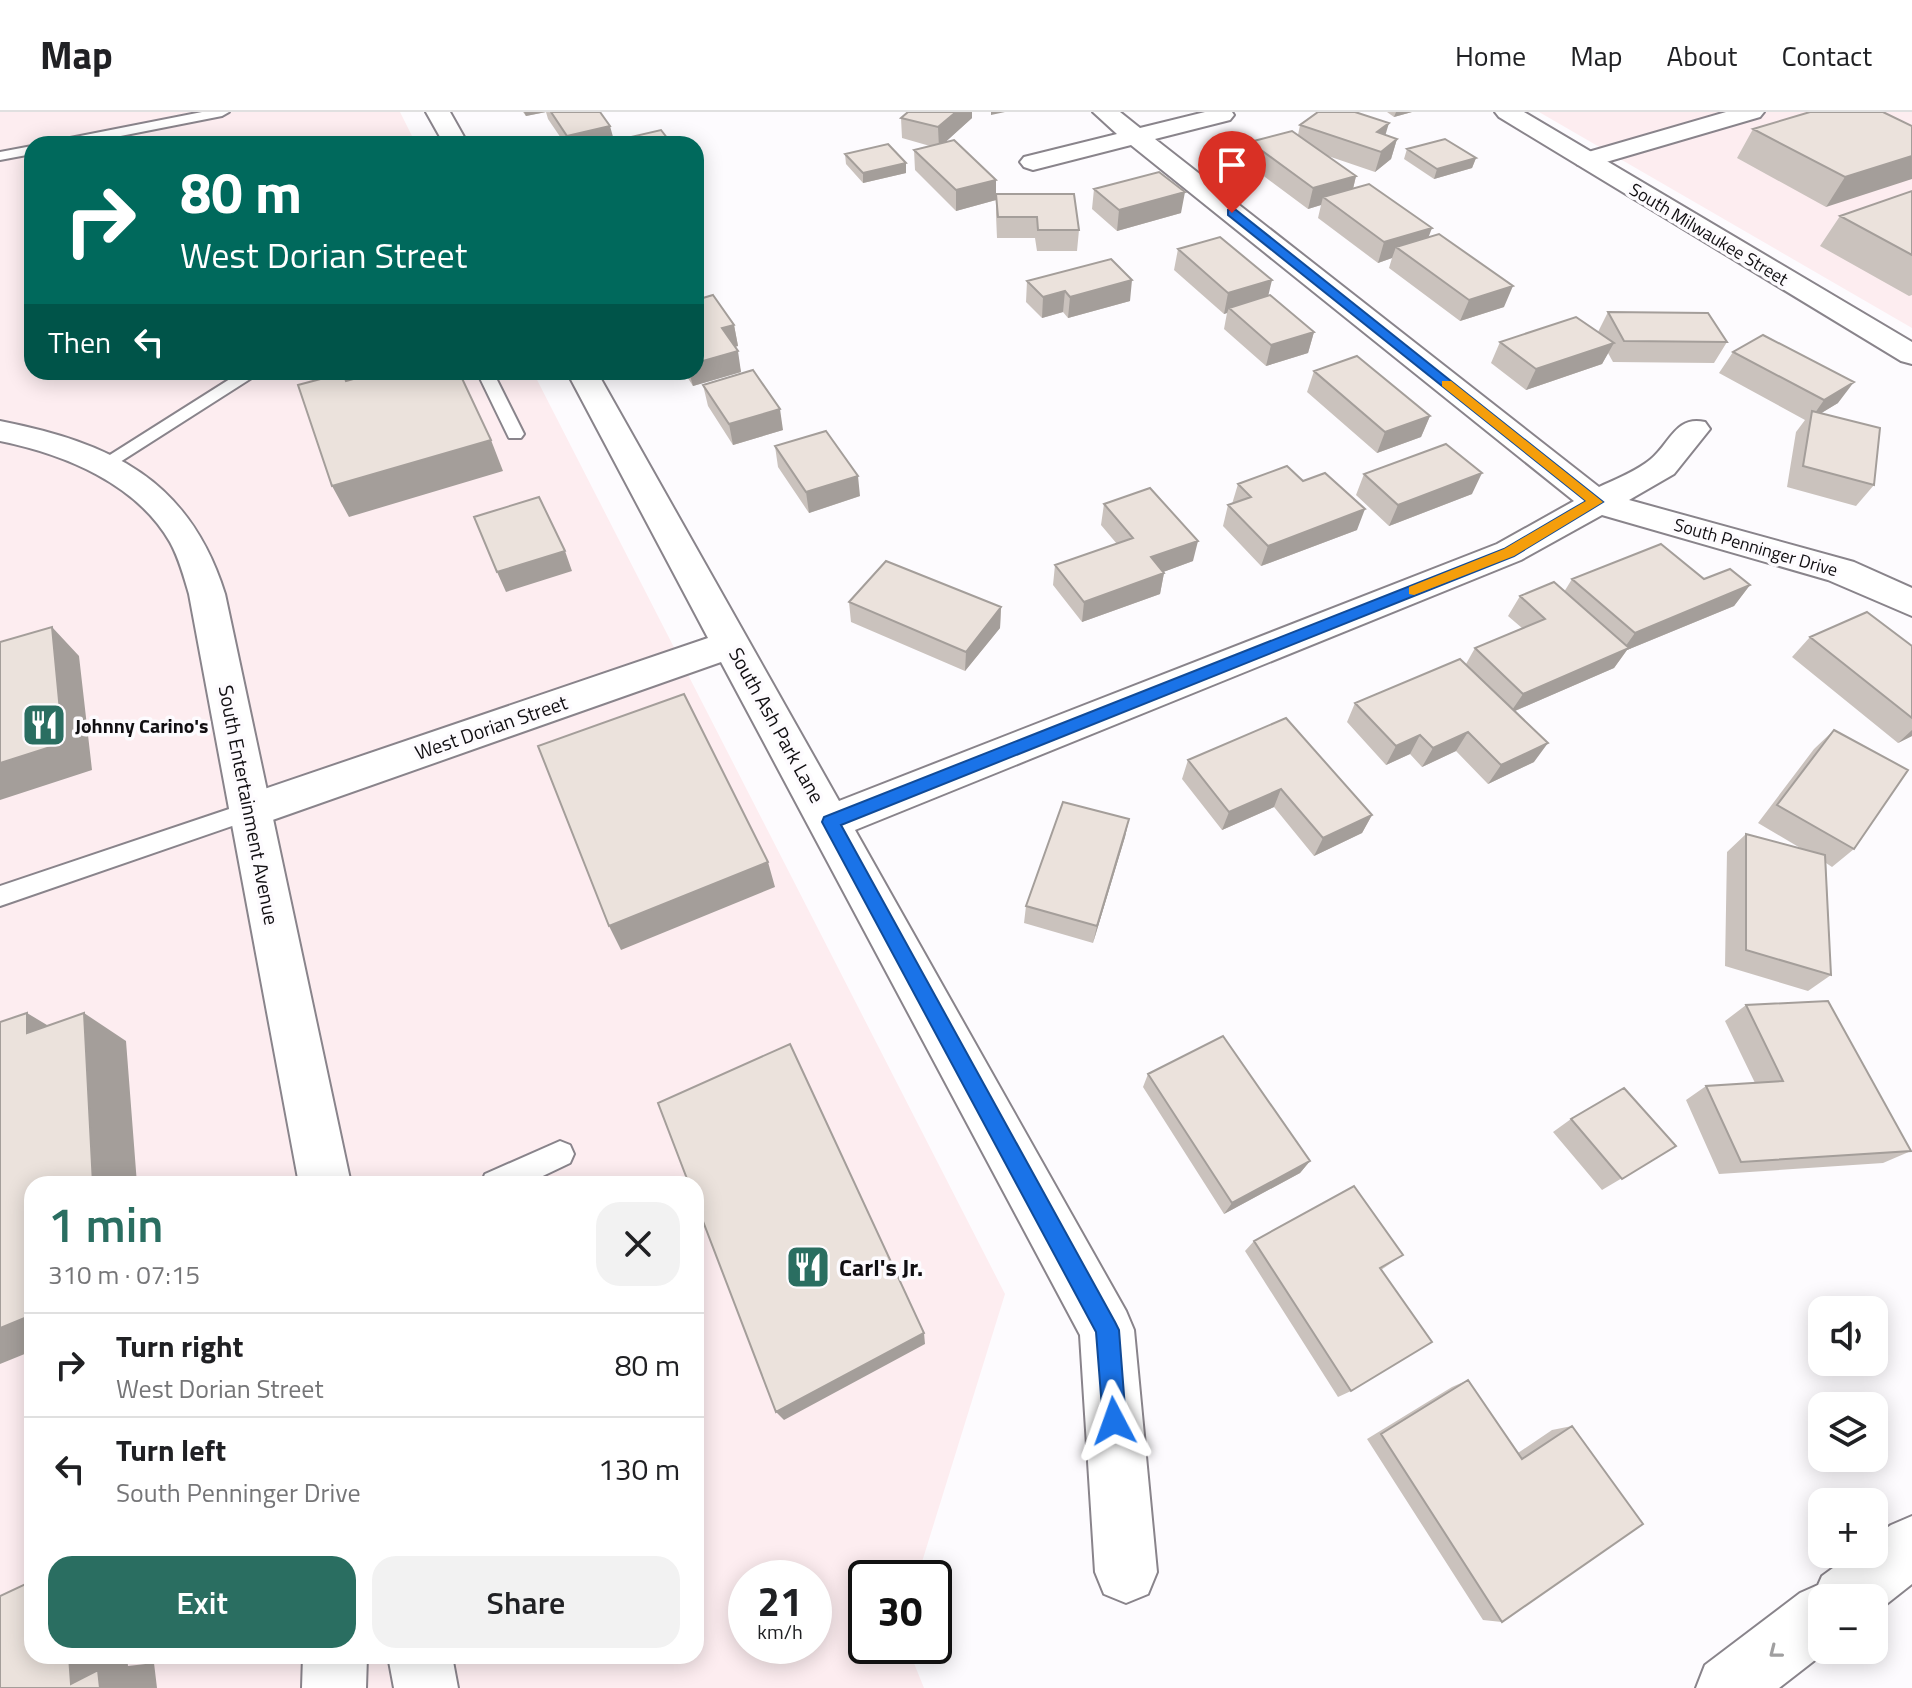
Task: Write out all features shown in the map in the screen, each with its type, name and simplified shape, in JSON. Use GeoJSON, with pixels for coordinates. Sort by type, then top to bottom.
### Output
{"type":"FeatureCollection","features":[{"type":"Feature","properties":{"kind":"street"},"geometry":{"type":"LineString","coordinates":[[438,112],[452,136]]}},
{"type":"Feature","properties":{"kind":"street","name":"South Penninger Drive"},"geometry":{"type":"LineString","coordinates":[[1105,112],[1596,502],[1841,571],[1912,603]]}},
{"type":"Feature","properties":{"kind":"street","name":"South Milwaukee Street"},"geometry":{"type":"LineString","coordinates":[[1507,112],[1912,355]]}},
{"type":"Feature","properties":{"kind":"street"},"geometry":{"type":"LineString","coordinates":[[1587,160],[1752,112]]}},
{"type":"Feature","properties":{"kind":"street"},"geometry":{"type":"LineString","coordinates":[[1033,162],[1222,115]]}},
{"type":"Feature","properties":{"kind":"street","name":"South Ash Park Lane"},"geometry":{"type":"LineString","coordinates":[[586,380],[1107,1330],[1126,1572]]}},
{"type":"Feature","properties":{"kind":"street"},"geometry":{"type":"LineString","coordinates":[[830,822],[1509,552],[1662,467],[1694,429]]}},
{"type":"Feature","properties":{"kind":"street","name":"South Entertainment Avenue"},"geometry":{"type":"LineString","coordinates":[[0,431],[59,446],[103,465],[140,488],[164,510],[183,534],[198,563],[207,594],[323,1176]]}},
{"type":"Feature","properties":{"kind":"street","name":"West Dorian Street"},"geometry":{"type":"LineString","coordinates":[[250,811],[732,644]]}},
{"type":"Feature","properties":{"kind":"street"},"geometry":{"type":"LineString","coordinates":[[1862,1584],[1912,1546]]}},
{"type":"Feature","properties":{"kind":"street"},"geometry":{"type":"LineString","coordinates":[[1728,1688],[1808,1626]]}},
{"type":"Feature","properties":{"kind":"street"},"geometry":{"type":"LineString","coordinates":[[334,1688],[335,1664]]}},
{"type":"Feature","properties":{"kind":"street"},"geometry":{"type":"LineString","coordinates":[[422,1664],[426,1688]]}},
{"type":"Feature","properties":{"kind":"lane"},"geometry":{"type":"LineString","coordinates":[[100,136],[222,112]]}},
{"type":"Feature","properties":{"kind":"lane"},"geometry":{"type":"LineString","coordinates":[[0,156],[24,152]]}},
{"type":"Feature","properties":{"kind":"lane"},"geometry":{"type":"LineString","coordinates":[[103,465],[240,380]]}},
{"type":"Feature","properties":{"kind":"lane"},"geometry":{"type":"LineString","coordinates":[[489,380],[515,434]]}},
{"type":"Feature","properties":{"kind":"lane"},"geometry":{"type":"LineString","coordinates":[[0,896],[250,811]]}},
{"type":"Feature","properties":{"kind":"lane"},"geometry":{"type":"LineString","coordinates":[[512,1176],[560,1154]]}},
{"type":"Feature","properties":{"kind":"shaded area"},"geometry":{"type":"Polygon","coordinates":[[[0,112],[400,112],[412,136],[24,136],[24,380],[537,380],[1005,1294],[923,1560],[848,1560],[848,1664],[914,1664],[924,1688],[0,1688],[0,112]]]}},
{"type":"Feature","properties":{"kind":"shaded area"},"geometry":{"type":"Polygon","coordinates":[[[1539,112],[1912,112],[1912,328],[1539,112]]]}},
{"type":"Feature","properties":{"kind":"building"},"geometry":{"type":"Polygon","coordinates":[[[551,112],[600,112],[610,126],[567,136],[551,112]]]}},
{"type":"Feature","properties":{"kind":"building"},"geometry":{"type":"Polygon","coordinates":[[[908,112],[956,112],[938,127],[901,118],[908,112]]]}},
{"type":"Feature","properties":{"kind":"building"},"geometry":{"type":"Polygon","coordinates":[[[1318,112],[1355,112],[1389,123],[1377,132],[1397,139],[1381,152],[1300,125],[1318,112]]]}},
{"type":"Feature","properties":{"kind":"building"},"geometry":{"type":"Polygon","coordinates":[[[1810,112],[1883,112],[1912,126],[1912,156],[1845,177],[1753,129],[1810,112]]]}},
{"type":"Feature","properties":{"kind":"building"},"geometry":{"type":"Polygon","coordinates":[[[661,130],[666,136],[635,136],[661,130]]]}},
{"type":"Feature","properties":{"kind":"building"},"geometry":{"type":"Polygon","coordinates":[[[1292,131],[1356,176],[1313,188],[1250,142],[1292,131]]]}},
{"type":"Feature","properties":{"kind":"building"},"geometry":{"type":"Polygon","coordinates":[[[1445,139],[1476,158],[1437,169],[1407,149],[1445,139]]]}},
{"type":"Feature","properties":{"kind":"building"},"geometry":{"type":"Polygon","coordinates":[[[954,140],[996,180],[956,190],[914,150],[954,140]]]}},
{"type":"Feature","properties":{"kind":"building"},"geometry":{"type":"Polygon","coordinates":[[[888,144],[906,163],[863,173],[845,154],[888,144]]]}},
{"type":"Feature","properties":{"kind":"building"},"geometry":{"type":"Polygon","coordinates":[[[1159,172],[1185,192],[1119,210],[1094,189],[1159,172]]]}},
{"type":"Feature","properties":{"kind":"building"},"geometry":{"type":"Polygon","coordinates":[[[1369,184],[1432,228],[1384,242],[1323,197],[1369,184]]]}},
{"type":"Feature","properties":{"kind":"building"},"geometry":{"type":"Polygon","coordinates":[[[1912,191],[1912,255],[1840,216],[1912,191]]]}},
{"type":"Feature","properties":{"kind":"building"},"geometry":{"type":"Polygon","coordinates":[[[996,194],[1074,194],[1079,230],[1038,230],[1037,217],[998,217],[996,194]]]}},
{"type":"Feature","properties":{"kind":"building"},"geometry":{"type":"Polygon","coordinates":[[[1439,234],[1513,286],[1469,300],[1396,247],[1439,234]]]}},
{"type":"Feature","properties":{"kind":"building"},"geometry":{"type":"Polygon","coordinates":[[[1220,237],[1272,280],[1228,293],[1178,249],[1220,237]]]}},
{"type":"Feature","properties":{"kind":"building"},"geometry":{"type":"Polygon","coordinates":[[[1111,259],[1132,280],[1070,297],[1065,291],[1043,297],[1027,281],[1111,259]]]}},
{"type":"Feature","properties":{"kind":"building"},"geometry":{"type":"Polygon","coordinates":[[[713,295],[734,325],[722,328],[738,351],[704,361],[704,298],[713,295]]]}},
{"type":"Feature","properties":{"kind":"building"},"geometry":{"type":"Polygon","coordinates":[[[1270,295],[1314,332],[1271,345],[1229,308],[1270,295]]]}},
{"type":"Feature","properties":{"kind":"building"},"geometry":{"type":"Polygon","coordinates":[[[1608,312],[1708,313],[1727,342],[1624,341],[1608,312]]]}},
{"type":"Feature","properties":{"kind":"building"},"geometry":{"type":"Polygon","coordinates":[[[1576,317],[1614,343],[1536,369],[1500,342],[1576,317]]]}},
{"type":"Feature","properties":{"kind":"building"},"geometry":{"type":"Polygon","coordinates":[[[1763,335],[1854,382],[1824,400],[1733,352],[1763,335]]]}},
{"type":"Feature","properties":{"kind":"building"},"geometry":{"type":"Polygon","coordinates":[[[1357,356],[1430,416],[1385,432],[1314,371],[1357,356]]]}},
{"type":"Feature","properties":{"kind":"building"},"geometry":{"type":"Polygon","coordinates":[[[753,370],[780,409],[729,424],[703,385],[753,370]]]}},
{"type":"Feature","properties":{"kind":"building"},"geometry":{"type":"Polygon","coordinates":[[[317,380],[463,380],[491,440],[332,486],[298,385],[317,380]]]}},
{"type":"Feature","properties":{"kind":"building"},"geometry":{"type":"Polygon","coordinates":[[[1812,411],[1880,428],[1874,485],[1803,466],[1812,411]]]}},
{"type":"Feature","properties":{"kind":"building"},"geometry":{"type":"Polygon","coordinates":[[[826,431],[858,476],[806,492],[775,446],[826,431]]]}},
{"type":"Feature","properties":{"kind":"building"},"geometry":{"type":"Polygon","coordinates":[[[1446,444],[1482,473],[1398,505],[1364,474],[1446,444]]]}},
{"type":"Feature","properties":{"kind":"building"},"geometry":{"type":"Polygon","coordinates":[[[1287,466],[1303,481],[1325,473],[1365,509],[1268,546],[1228,505],[1251,497],[1238,484],[1287,466]]]}},
{"type":"Feature","properties":{"kind":"building"},"geometry":{"type":"Polygon","coordinates":[[[1150,488],[1198,541],[1151,557],[1164,573],[1084,602],[1055,565],[1133,538],[1104,504],[1150,488]]]}},
{"type":"Feature","properties":{"kind":"building"},"geometry":{"type":"Polygon","coordinates":[[[539,497],[565,551],[497,572],[474,517],[539,497]]]}},
{"type":"Feature","properties":{"kind":"building"},"geometry":{"type":"Polygon","coordinates":[[[1661,544],[1704,579],[1730,569],[1750,585],[1635,633],[1572,579],[1661,544]]]}},
{"type":"Feature","properties":{"kind":"building"},"geometry":{"type":"Polygon","coordinates":[[[886,561],[1001,607],[966,652],[849,602],[886,561]]]}},
{"type":"Feature","properties":{"kind":"building"},"geometry":{"type":"Polygon","coordinates":[[[1554,582],[1629,648],[1523,694],[1475,648],[1545,619],[1520,596],[1554,582]]]}},
{"type":"Feature","properties":{"kind":"building"},"geometry":{"type":"Polygon","coordinates":[[[1867,612],[1912,646],[1912,718],[1810,637],[1867,612]]]}},
{"type":"Feature","properties":{"kind":"building"},"geometry":{"type":"Polygon","coordinates":[[[52,627],[63,743],[0,763],[0,642],[52,627]]]}},
{"type":"Feature","properties":{"kind":"building"},"geometry":{"type":"Polygon","coordinates":[[[1460,659],[1548,743],[1501,765],[1468,732],[1433,748],[1420,735],[1396,746],[1355,703],[1460,659]]]}},
{"type":"Feature","properties":{"kind":"building"},"geometry":{"type":"Polygon","coordinates":[[[684,694],[768,862],[609,926],[538,746],[684,694]]]}},
{"type":"Feature","properties":{"kind":"building"},"geometry":{"type":"Polygon","coordinates":[[[1286,718],[1372,815],[1323,838],[1281,789],[1229,812],[1188,760],[1286,718]]]}},
{"type":"Feature","properties":{"kind":"building"},"geometry":{"type":"Polygon","coordinates":[[[1834,730],[1908,770],[1854,849],[1777,805],[1834,730]]]}},
{"type":"Feature","properties":{"kind":"building"},"geometry":{"type":"Polygon","coordinates":[[[1063,802],[1129,819],[1097,926],[1026,906],[1063,802]]]}},
{"type":"Feature","properties":{"kind":"building"},"geometry":{"type":"Polygon","coordinates":[[[1746,834],[1825,855],[1831,975],[1746,950],[1746,834]]]}},
{"type":"Feature","properties":{"kind":"building"},"geometry":{"type":"Polygon","coordinates":[[[1828,1001],[1911,1151],[1741,1162],[1706,1086],[1783,1081],[1746,1005],[1828,1001]]]}},
{"type":"Feature","properties":{"kind":"building"},"geometry":{"type":"Polygon","coordinates":[[[27,1013],[27,1033],[84,1013],[93,1176],[24,1176],[24,1318],[0,1328],[0,1022],[27,1013]]]}},
{"type":"Feature","properties":{"kind":"building"},"geometry":{"type":"Polygon","coordinates":[[[1223,1036],[1310,1161],[1232,1203],[1148,1074],[1223,1036]]]}},
{"type":"Feature","properties":{"kind":"building","name":"Carl's Jr."},"geometry":{"type":"Polygon","coordinates":[[[790,1044],[924,1333],[776,1412],[704,1224],[704,1176],[686,1176],[658,1103],[790,1044]]]}},
{"type":"Feature","properties":{"kind":"building"},"geometry":{"type":"Polygon","coordinates":[[[1624,1088],[1676,1146],[1622,1179],[1571,1119],[1624,1088]]]}},
{"type":"Feature","properties":{"kind":"building"},"geometry":{"type":"Polygon","coordinates":[[[1354,1186],[1403,1255],[1380,1268],[1432,1342],[1351,1391],[1254,1241],[1354,1186]]]}},
{"type":"Feature","properties":{"kind":"building"},"geometry":{"type":"Polygon","coordinates":[[[1468,1380],[1522,1459],[1572,1426],[1643,1524],[1502,1622],[1381,1434],[1468,1380]]]}},
{"type":"Feature","properties":{"kind":"building"},"geometry":{"type":"Polygon","coordinates":[[[24,1585],[24,1664],[70,1664],[71,1684],[98,1670],[100,1688],[0,1688],[0,1596],[24,1585]]]}},
{"type":"Feature","properties":{"kind":"slow traffic"},"geometry":{"type":"LineString","coordinates":[[1414,590],[1509,552],[1596,502],[1447,384]]}},
{"type":"Feature","properties":{"kind":"place","name":"Johnny Carino's"},"geometry":{"type":"Point","coordinates":[44,725]}},
{"type":"Feature","properties":{"kind":"place","name":"Carl's Jr."},"geometry":{"type":"Point","coordinates":[808,1267]}},
{"type":"Feature","properties":{"kind":"route"},"geometry":{"type":"LineString","coordinates":[[1114,1421],[1107,1330],[830,822],[1509,552],[1596,502],[1232,213]]}}]}
